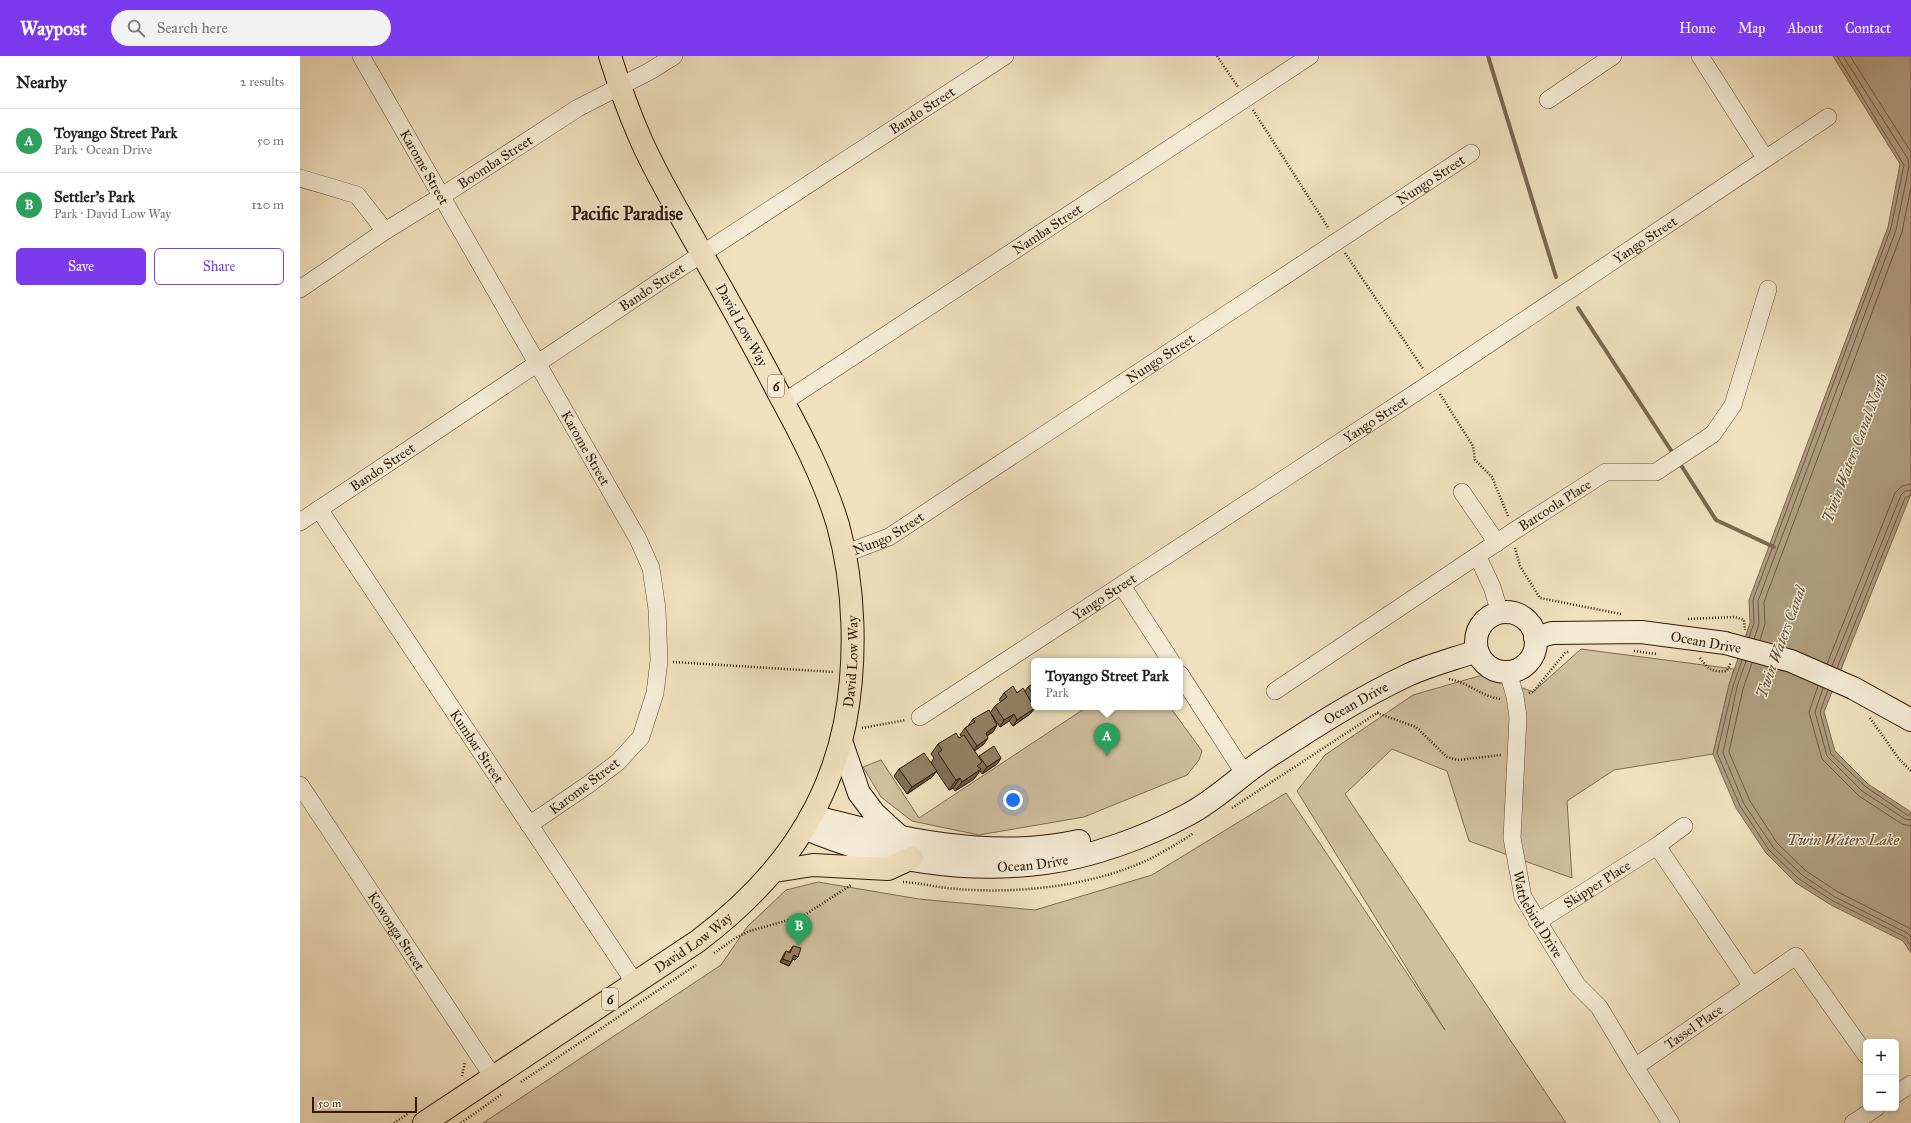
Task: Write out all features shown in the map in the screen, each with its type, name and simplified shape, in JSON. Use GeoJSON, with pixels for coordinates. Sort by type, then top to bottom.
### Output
{"type":"FeatureCollection","features":[{"type":"Feature","properties":{"kind":"main road","name":"David Low Way"},"geometry":{"type":"LineString","coordinates":[[432,1121],[493,1077],[635,983],[716,927],[758,890],[775,871],[808,822],[824,790],[842,734],[852,672],[852,613],[844,554],[838,528],[827,493],[816,466],[758,352],[656,170],[632,119],[610,56]]}},
{"type":"Feature","properties":{"kind":"main road"},"geometry":{"type":"LineString","coordinates":[[775,871],[813,865],[888,869],[912,858]]}},
{"type":"Feature","properties":{"kind":"street","name":"Karome Street"},"geometry":{"type":"LineString","coordinates":[[361,56],[638,538],[651,568],[657,609],[658,661],[655,693],[641,737],[618,762],[589,784],[529,825]]}},
{"type":"Feature","properties":{"kind":"street","name":"Boomba Street"},"geometry":{"type":"LineString","coordinates":[[300,289],[385,231],[578,108],[650,71],[674,56]]}},
{"type":"Feature","properties":{"kind":"street","name":"Bando Street"},"geometry":{"type":"LineString","coordinates":[[300,522],[702,254],[1005,56]]}},
{"type":"Feature","properties":{"kind":"street","name":"Namba Street"},"geometry":{"type":"LineString","coordinates":[[784,402],[1310,56]]}},
{"type":"Feature","properties":{"kind":"street"},"geometry":{"type":"LineString","coordinates":[[1548,100],[1613,56]]}},
{"type":"Feature","properties":{"kind":"street"},"geometry":{"type":"LineString","coordinates":[[1700,56],[1765,158]]}},
{"type":"Feature","properties":{"kind":"street","name":"Yango Street"},"geometry":{"type":"LineString","coordinates":[[920,717],[1432,382],[1828,117]]}},
{"type":"Feature","properties":{"kind":"street","name":"Nungo Street"},"geometry":{"type":"LineString","coordinates":[[844,554],[889,537],[1471,153]]}},
{"type":"Feature","properties":{"kind":"street"},"geometry":{"type":"LineString","coordinates":[[300,178],[357,195],[385,231]]}},
{"type":"Feature","properties":{"kind":"street","name":"Barcoola Place"},"geometry":{"type":"LineString","coordinates":[[1275,691],[1478,557],[1514,531],[1606,472],[1656,472],[1713,434],[1733,405],[1768,289]]}},
{"type":"Feature","properties":{"kind":"street"},"geometry":{"type":"LineString","coordinates":[[1462,492],[1497,543]]}},
{"type":"Feature","properties":{"kind":"street","name":"Kumbar Street"},"geometry":{"type":"LineString","coordinates":[[319,510],[635,983]]}},
{"type":"Feature","properties":{"kind":"street"},"geometry":{"type":"LineString","coordinates":[[1478,557],[1492,587],[1500,613]]}},
{"type":"Feature","properties":{"kind":"street"},"geometry":{"type":"LineString","coordinates":[[1122,586],[1170,658]]}},
{"type":"Feature","properties":{"kind":"street"},"geometry":{"type":"LineString","coordinates":[[1500,613],[1510,613],[1523,618],[1532,629],[1535,638],[1535,648],[1532,657],[1522,667],[1508,672],[1498,671],[1489,667],[1481,660],[1477,651],[1476,641],[1478,631],[1483,623],[1491,616],[1500,613]]}},
{"type":"Feature","properties":{"kind":"street","name":"Ocean Drive"},"geometry":{"type":"LineString","coordinates":[[1535,638],[1552,633],[1641,632],[1734,645],[1791,662],[1853,688],[1911,720]]}},
{"type":"Feature","properties":{"kind":"street","name":"Ocean Drive"},"geometry":{"type":"LineString","coordinates":[[808,822],[834,840],[912,858],[955,865],[1008,866],[1046,863],[1089,853],[1160,828],[1187,815],[1208,803],[1244,773],[1367,696],[1409,674],[1477,651]]}},
{"type":"Feature","properties":{"kind":"street","name":"Wattlebird Drive"},"geometry":{"type":"LineString","coordinates":[[1508,672],[1515,696],[1518,717],[1512,838],[1523,898],[1578,985],[1599,1007],[1671,1123]]}},
{"type":"Feature","properties":{"kind":"street"},"geometry":{"type":"LineString","coordinates":[[1183,679],[1244,773]]}},
{"type":"Feature","properties":{"kind":"street"},"geometry":{"type":"LineString","coordinates":[[842,734],[858,793],[874,813],[900,837]]}},
{"type":"Feature","properties":{"kind":"street","name":"Ocean Drive"},"geometry":{"type":"LineString","coordinates":[[808,822],[972,848],[1006,849],[1065,844],[1100,837],[1155,817],[1207,788],[1244,773]]}},
{"type":"Feature","properties":{"kind":"street","name":"Kowonga Street"},"geometry":{"type":"LineString","coordinates":[[300,785],[493,1077]]}},
{"type":"Feature","properties":{"kind":"street","name":"Skipper Place"},"geometry":{"type":"LineString","coordinates":[[1537,922],[1657,846],[1684,826]]}},
{"type":"Feature","properties":{"kind":"street"},"geometry":{"type":"LineString","coordinates":[[1657,846],[1752,986]]}},
{"type":"Feature","properties":{"kind":"street","name":"Tassel Place"},"geometry":{"type":"LineString","coordinates":[[1635,1067],[1796,956],[1863,1051]]}},
{"type":"Feature","properties":{"kind":"street"},"geometry":{"type":"LineString","coordinates":[[1899,1092],[1911,1084]]}},
{"type":"Feature","properties":{"kind":"street"},"geometry":{"type":"LineString","coordinates":[[1853,1123],[1871,1111]]}},
{"type":"Feature","properties":{"kind":"path"},"geometry":{"type":"LineString","coordinates":[[1217,56],[1337,242],[1432,382],[1473,446],[1475,460],[1492,477],[1514,531],[1515,553],[1520,566],[1540,598],[1625,615]]}},
{"type":"Feature","properties":{"kind":"path"},"geometry":{"type":"LineString","coordinates":[[1686,619],[1735,616],[1744,620],[1745,628],[1734,645],[1727,671],[1718,672],[1709,670],[1700,658]]}},
{"type":"Feature","properties":{"kind":"path"},"geometry":{"type":"LineString","coordinates":[[658,661],[818,672],[852,672]]}},
{"type":"Feature","properties":{"kind":"path"},"geometry":{"type":"LineString","coordinates":[[1377,713],[1416,727],[1447,757],[1458,760],[1516,753]]}},
{"type":"Feature","properties":{"kind":"path"},"geometry":{"type":"LineString","coordinates":[[1868,716],[1898,759],[1911,771]]}},
{"type":"Feature","properties":{"kind":"path"},"geometry":{"type":"LineString","coordinates":[[842,734],[920,717]]}},
{"type":"Feature","properties":{"kind":"shaded area"},"geometry":{"type":"Polygon","coordinates":[[[1581,649],[1734,669],[1713,754],[1614,770],[1567,801],[1572,878],[1469,841],[1447,771],[1392,749],[1345,794],[1566,1123],[483,1123],[721,965],[747,927],[786,890],[818,882],[919,899],[1035,910],[1152,875],[1286,793],[1445,1030],[1297,791],[1325,755],[1413,695],[1486,674],[1533,692],[1581,649]]]}},
{"type":"Feature","properties":{"kind":"shaded area"},"geometry":{"type":"Polygon","coordinates":[[[1082,710],[1172,710],[1202,751],[1199,760],[1187,775],[1084,817],[979,835],[912,821],[881,797],[863,767],[881,760],[919,818],[1082,710]]]}},
{"type":"Feature","properties":{"kind":"water","name":"Twin Waters Lake"},"geometry":{"type":"Polygon","coordinates":[[[1833,56],[1911,56],[1911,494],[1824,712],[1835,751],[1868,784],[1911,812],[1911,953],[1903,941],[1831,905],[1796,883],[1766,853],[1736,808],[1713,754],[1729,685],[1750,623],[1749,600],[1888,227],[1900,164],[1833,56]]]}},
{"type":"Feature","properties":{"kind":"building"},"geometry":{"type":"Polygon","coordinates":[[[1013,686],[1017,693],[1023,688],[1031,702],[1032,710],[1017,720],[1014,714],[1004,720],[995,706],[1007,697],[1004,693],[1013,686]]]}},
{"type":"Feature","properties":{"kind":"building"},"geometry":{"type":"Polygon","coordinates":[[[989,710],[997,725],[986,733],[988,738],[977,746],[965,728],[975,722],[973,719],[989,710]]]}},
{"type":"Feature","properties":{"kind":"building"},"geometry":{"type":"Polygon","coordinates":[[[956,733],[959,738],[964,735],[982,762],[977,766],[981,769],[962,782],[960,778],[956,780],[938,753],[942,750],[938,744],[956,733]]]}},
{"type":"Feature","properties":{"kind":"building"},"geometry":{"type":"Polygon","coordinates":[[[994,746],[1001,758],[987,767],[979,756],[994,746]]]}},
{"type":"Feature","properties":{"kind":"building"},"geometry":{"type":"Polygon","coordinates":[[[924,753],[937,771],[912,787],[899,769],[924,753]]]}},
{"type":"Feature","properties":{"kind":"building"},"geometry":{"type":"Polygon","coordinates":[[[793,946],[801,948],[798,957],[794,955],[791,962],[783,959],[786,951],[790,953],[793,946]]]}},
{"type":"Feature","properties":{"kind":"waterway"},"geometry":{"type":"LineString","coordinates":[[1488,56],[1556,277]]}},
{"type":"Feature","properties":{"kind":"waterway"},"geometry":{"type":"LineString","coordinates":[[1578,308],[1674,455]]}},
{"type":"Feature","properties":{"kind":"waterway"},"geometry":{"type":"LineString","coordinates":[[1679,462],[1716,520],[1774,547]]}},
{"type":"Feature","properties":{"kind":"place","name":"Toyango Street Park"},"geometry":{"type":"Point","coordinates":[1107,756]}},
{"type":"Feature","properties":{"kind":"place","name":"Settler's Park"},"geometry":{"type":"Point","coordinates":[799,946]}},
{"type":"Feature","properties":{"kind":"district","name":"Pacific Paradise"},"geometry":{"type":"Point","coordinates":[627,214]}},
{"type":"Feature","properties":{"kind":"water label","name":"Twin Waters Canal North"},"geometry":{"type":"Point","coordinates":[1855,448]}},
{"type":"Feature","properties":{"kind":"water label","name":"Twin Waters Canal"},"geometry":{"type":"Point","coordinates":[1781,642]}}]}
